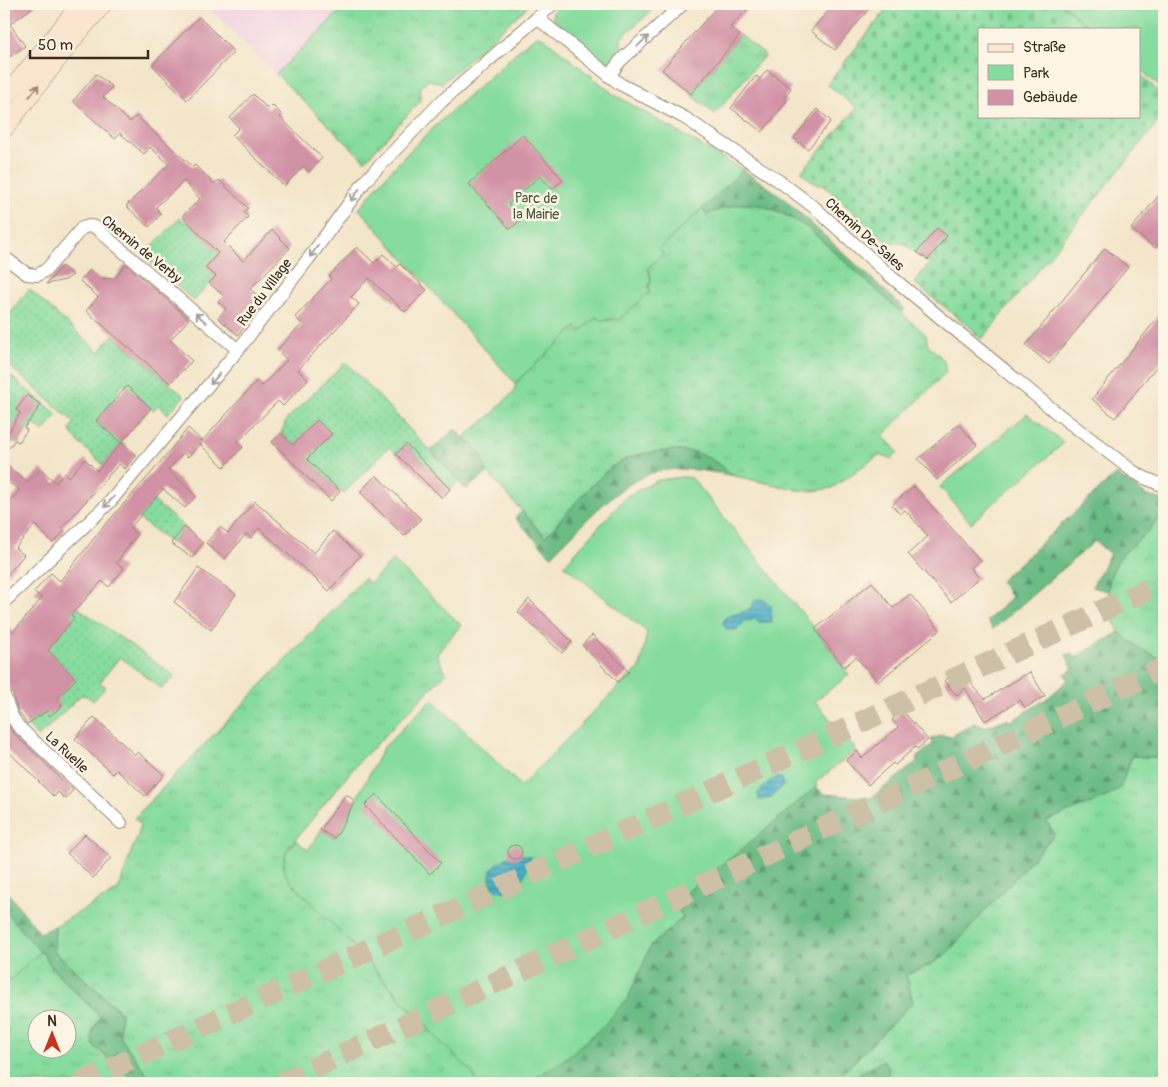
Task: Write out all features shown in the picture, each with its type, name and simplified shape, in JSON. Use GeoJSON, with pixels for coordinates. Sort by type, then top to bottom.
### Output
{"type":"FeatureCollection","features":[{"type":"Feature","properties":{"kind":"main road"},"geometry":{"type":"LineString","coordinates":[[4,99],[81,4]]}},
{"type":"Feature","properties":{"kind":"main road"},"geometry":{"type":"LineString","coordinates":[[4,129],[77,34],[103,4]]}},
{"type":"Feature","properties":{"kind":"street","name":"Rue du Village"},"geometry":{"type":"LineString","coordinates":[[4,602],[109,503],[238,350],[366,180],[440,102],[553,4]]}},
{"type":"Feature","properties":{"kind":"street"},"geometry":{"type":"LineString","coordinates":[[609,76],[620,61],[683,4]]}},
{"type":"Feature","properties":{"kind":"street","name":"Chemin De-Sales"},"geometry":{"type":"LineString","coordinates":[[537,18],[620,84],[685,118],[782,183],[815,208],[888,274],[1058,414],[1134,472],[1164,486]]}},
{"type":"Feature","properties":{"kind":"street","name":"Chemin de Verby"},"geometry":{"type":"LineString","coordinates":[[4,257],[27,274],[38,275],[47,269],[82,228],[88,226],[95,227],[238,350]]}},
{"type":"Feature","properties":{"kind":"street","name":"La Ruelle"},"geometry":{"type":"LineString","coordinates":[[4,695],[11,715],[18,726],[121,823]]}},
{"type":"Feature","properties":{"kind":"shaded area"},"geometry":{"type":"Polygon","coordinates":[[[205,4],[526,4],[528,6],[442,83],[428,80],[420,88],[420,101],[365,161],[205,4]]]}},
{"type":"Feature","properties":{"kind":"green space"},"geometry":{"type":"Polygon","coordinates":[[[347,4],[526,4],[528,6],[442,83],[428,80],[420,88],[420,101],[365,161],[276,74],[347,4]]]}},
{"type":"Feature","properties":{"kind":"green space"},"geometry":{"type":"Polygon","coordinates":[[[560,4],[659,4],[621,38],[621,52],[613,61],[603,64],[587,51],[587,46],[553,20],[553,10],[560,4]]]}},
{"type":"Feature","properties":{"kind":"green space"},"geometry":{"type":"Polygon","coordinates":[[[891,4],[1063,4],[1090,28],[978,28],[978,118],[1140,118],[1140,74],[1164,97],[1164,115],[982,339],[974,333],[975,331],[914,283],[930,263],[902,243],[889,244],[821,183],[818,186],[801,172],[857,108],[827,84],[891,4]]]}},
{"type":"Feature","properties":{"kind":"green space"},"geometry":{"type":"Polygon","coordinates":[[[1063,4],[1161,4],[1164,6],[1164,91],[1140,69],[1140,28],[1090,28],[1063,4]]]}},
{"type":"Feature","properties":{"kind":"green space"},"geometry":{"type":"Polygon","coordinates":[[[740,35],[765,55],[715,114],[691,94],[740,35]]]}},
{"type":"Feature","properties":{"kind":"green space","name":"Parc de la Mairie"},"geometry":{"type":"Polygon","coordinates":[[[538,36],[544,38],[613,94],[743,170],[659,249],[663,254],[648,268],[651,280],[648,289],[650,292],[617,321],[615,319],[602,320],[596,317],[581,331],[576,327],[515,383],[359,209],[406,154],[440,121],[538,36]]]}},
{"type":"Feature","properties":{"kind":"green space"},"geometry":{"type":"Polygon","coordinates":[[[589,74],[613,94],[743,170],[781,196],[905,309],[902,313],[808,228],[782,213],[759,205],[748,204],[735,205],[707,215],[589,74]]]}},
{"type":"Feature","properties":{"kind":"green space"},"geometry":{"type":"Polygon","coordinates":[[[752,203],[781,213],[808,228],[926,335],[928,345],[944,360],[946,372],[883,436],[898,452],[891,459],[879,455],[832,488],[812,491],[798,490],[735,476],[711,459],[643,453],[609,468],[545,537],[488,473],[480,454],[464,437],[492,414],[515,390],[515,383],[576,326],[581,331],[596,317],[602,320],[611,320],[650,291],[648,289],[651,276],[648,268],[663,254],[659,249],[702,209],[707,215],[740,204],[752,203]]]}},
{"type":"Feature","properties":{"kind":"green space"},"geometry":{"type":"Polygon","coordinates":[[[180,218],[186,223],[188,221],[222,257],[206,268],[216,276],[194,301],[143,255],[180,218]]]}},
{"type":"Feature","properties":{"kind":"green space"},"geometry":{"type":"Polygon","coordinates":[[[29,289],[99,352],[113,335],[184,396],[168,414],[158,405],[153,410],[123,383],[116,391],[120,394],[96,421],[128,448],[109,470],[78,442],[70,431],[74,422],[4,361],[4,322],[29,289]]]}},
{"type":"Feature","properties":{"kind":"green space"},"geometry":{"type":"Polygon","coordinates":[[[346,362],[459,481],[451,489],[406,444],[396,454],[389,447],[343,494],[281,433],[287,419],[346,362]]]}},
{"type":"Feature","properties":{"kind":"green space"},"geometry":{"type":"Polygon","coordinates":[[[4,371],[57,414],[44,432],[32,423],[18,444],[4,435],[4,371]]]}},
{"type":"Feature","properties":{"kind":"green space"},"geometry":{"type":"Polygon","coordinates":[[[1027,414],[1064,443],[971,523],[940,487],[1027,414]]]}},
{"type":"Feature","properties":{"kind":"green space"},"geometry":{"type":"Polygon","coordinates":[[[455,429],[480,454],[488,473],[466,489],[431,450],[455,429]]]}},
{"type":"Feature","properties":{"kind":"green space"},"geometry":{"type":"Polygon","coordinates":[[[671,450],[696,452],[711,459],[735,476],[683,469],[666,470],[650,474],[634,481],[604,504],[551,556],[515,518],[522,511],[545,537],[583,494],[616,465],[637,455],[671,450]]]}},
{"type":"Feature","properties":{"kind":"green space"},"geometry":{"type":"Polygon","coordinates":[[[1116,474],[1147,496],[1164,500],[1164,515],[1117,562],[1110,579],[1108,591],[1092,587],[1110,554],[1095,541],[993,629],[987,621],[1012,597],[1000,581],[1116,474]]]}},
{"type":"Feature","properties":{"kind":"green space"},"geometry":{"type":"Polygon","coordinates":[[[683,477],[692,478],[815,629],[849,675],[815,701],[856,750],[816,782],[816,787],[732,857],[673,902],[683,917],[651,945],[628,998],[603,1026],[562,1061],[526,1083],[478,1083],[471,1071],[437,1038],[346,938],[290,881],[285,872],[284,861],[286,852],[296,840],[308,850],[321,830],[334,838],[338,834],[383,748],[432,699],[521,786],[618,687],[640,668],[647,632],[564,565],[627,496],[658,480],[683,477]]]}},
{"type":"Feature","properties":{"kind":"green space"},"geometry":{"type":"Polygon","coordinates":[[[149,497],[188,530],[185,533],[181,531],[171,543],[138,518],[149,497]]]}},
{"type":"Feature","properties":{"kind":"green space"},"geometry":{"type":"Polygon","coordinates":[[[1164,515],[1164,660],[1146,652],[1122,635],[1111,613],[1108,592],[1109,581],[1116,562],[1157,519],[1164,515]]]}},
{"type":"Feature","properties":{"kind":"green space"},"geometry":{"type":"Polygon","coordinates":[[[393,560],[461,625],[437,654],[446,673],[358,763],[290,846],[284,861],[284,868],[403,1002],[471,1071],[478,1083],[153,1083],[121,1038],[120,1012],[54,951],[55,926],[118,890],[138,837],[140,823],[134,818],[364,578],[370,583],[393,560]]]}},
{"type":"Feature","properties":{"kind":"green space"},"geometry":{"type":"Polygon","coordinates":[[[77,607],[175,676],[162,689],[120,657],[100,682],[106,687],[93,701],[87,696],[81,695],[38,737],[26,724],[50,710],[39,653],[77,607]]]}},
{"type":"Feature","properties":{"kind":"green space"},"geometry":{"type":"Polygon","coordinates":[[[1119,632],[1140,648],[1164,660],[1164,758],[1132,756],[1120,788],[1110,795],[1046,821],[1055,834],[945,955],[930,965],[906,975],[913,1002],[833,1083],[495,1083],[628,998],[651,945],[683,917],[673,902],[732,857],[816,787],[824,794],[871,798],[917,762],[916,758],[933,744],[931,739],[943,735],[950,737],[974,723],[985,727],[1007,719],[1010,722],[1049,697],[1068,680],[1065,674],[1073,669],[1066,655],[1071,653],[1075,658],[1119,632]]]}},
{"type":"Feature","properties":{"kind":"green space"},"geometry":{"type":"Polygon","coordinates":[[[1132,756],[1164,758],[1164,1083],[876,1083],[888,1075],[883,1060],[844,1083],[833,1083],[913,1002],[906,975],[930,965],[945,955],[1055,834],[1046,821],[1110,795],[1120,788],[1132,756]]]}},
{"type":"Feature","properties":{"kind":"green space"},"geometry":{"type":"Polygon","coordinates":[[[4,888],[40,933],[55,926],[54,951],[121,1012],[121,1038],[153,1083],[137,1083],[94,1046],[92,1034],[100,1017],[53,969],[42,952],[4,910],[4,888]]]}},
{"type":"Feature","properties":{"kind":"green space"},"geometry":{"type":"Polygon","coordinates":[[[4,910],[40,952],[4,986],[4,910]]]}},
{"type":"Feature","properties":{"kind":"green space"},"geometry":{"type":"Polygon","coordinates":[[[42,952],[53,969],[100,1017],[92,1031],[95,1046],[137,1083],[4,1083],[4,986],[42,952]]]}},
{"type":"Feature","properties":{"kind":"green space"},"geometry":{"type":"Polygon","coordinates":[[[883,1060],[889,1067],[888,1075],[876,1083],[844,1083],[883,1060]]]}},
{"type":"Feature","properties":{"kind":"water"},"geometry":{"type":"Polygon","coordinates":[[[756,599],[763,599],[771,606],[772,622],[760,622],[755,619],[744,620],[742,626],[735,630],[727,630],[723,624],[725,618],[749,609],[756,599]]]}},
{"type":"Feature","properties":{"kind":"water"},"geometry":{"type":"Polygon","coordinates":[[[777,777],[782,779],[783,785],[772,796],[759,800],[758,793],[777,777]]]}},
{"type":"Feature","properties":{"kind":"water"},"geometry":{"type":"Polygon","coordinates":[[[516,853],[531,857],[526,872],[518,885],[507,891],[501,891],[492,885],[490,874],[495,866],[516,853]]]}},
{"type":"Feature","properties":{"kind":"building"},"geometry":{"type":"Polygon","coordinates":[[[4,4],[37,4],[10,24],[25,46],[4,61],[4,4]]]}},
{"type":"Feature","properties":{"kind":"building"},"geometry":{"type":"Polygon","coordinates":[[[719,4],[753,4],[730,27],[740,35],[691,94],[662,70],[719,4]]]}},
{"type":"Feature","properties":{"kind":"building"},"geometry":{"type":"Polygon","coordinates":[[[834,4],[873,4],[835,50],[811,31],[834,4]]]}},
{"type":"Feature","properties":{"kind":"building"},"geometry":{"type":"Polygon","coordinates":[[[199,17],[234,52],[187,100],[152,65],[199,17]]]}},
{"type":"Feature","properties":{"kind":"building"},"geometry":{"type":"Polygon","coordinates":[[[767,70],[791,88],[784,98],[787,101],[762,132],[731,108],[756,76],[760,79],[767,70]]]}},
{"type":"Feature","properties":{"kind":"building"},"geometry":{"type":"Polygon","coordinates":[[[96,74],[112,87],[103,97],[130,122],[136,116],[193,167],[195,165],[214,184],[219,180],[248,208],[244,212],[248,217],[224,242],[243,261],[272,230],[290,248],[250,289],[265,302],[238,335],[218,318],[226,309],[218,302],[224,296],[209,283],[216,276],[205,268],[218,253],[182,216],[200,199],[184,181],[156,207],[161,214],[149,227],[126,206],[169,164],[150,147],[144,154],[120,133],[115,139],[73,101],[96,74]]]}},
{"type":"Feature","properties":{"kind":"building"},"geometry":{"type":"Polygon","coordinates":[[[253,94],[268,109],[272,105],[282,115],[280,117],[322,158],[309,172],[304,166],[284,186],[232,135],[239,128],[230,118],[253,94]]]}},
{"type":"Feature","properties":{"kind":"building"},"geometry":{"type":"Polygon","coordinates":[[[817,109],[831,121],[808,149],[794,138],[817,109]]]}},
{"type":"Feature","properties":{"kind":"building"},"geometry":{"type":"Polygon","coordinates":[[[523,135],[563,180],[552,189],[540,176],[508,204],[522,219],[510,229],[469,184],[523,135]]]}},
{"type":"Feature","properties":{"kind":"building"},"geometry":{"type":"Polygon","coordinates":[[[1164,189],[1164,237],[1155,248],[1131,229],[1164,189]]]}},
{"type":"Feature","properties":{"kind":"building"},"geometry":{"type":"Polygon","coordinates":[[[937,228],[947,236],[928,260],[917,252],[937,228]]]}},
{"type":"Feature","properties":{"kind":"building"},"geometry":{"type":"Polygon","coordinates":[[[357,247],[374,263],[383,254],[397,267],[400,264],[427,290],[405,312],[369,278],[351,297],[359,304],[298,370],[308,380],[283,406],[278,401],[238,442],[243,447],[224,467],[200,444],[188,457],[183,453],[168,470],[196,496],[185,508],[163,489],[130,528],[137,535],[116,563],[124,568],[109,587],[102,581],[71,615],[74,618],[48,650],[76,679],[56,700],[62,706],[50,716],[47,711],[27,724],[18,711],[14,696],[4,676],[4,621],[13,632],[42,598],[34,592],[51,573],[60,581],[104,526],[188,428],[202,441],[257,381],[262,386],[287,360],[277,350],[302,324],[295,317],[331,279],[329,276],[357,247]]]}},
{"type":"Feature","properties":{"kind":"building"},"geometry":{"type":"Polygon","coordinates":[[[1105,248],[1128,267],[1049,364],[1026,345],[1105,248]]]}},
{"type":"Feature","properties":{"kind":"building"},"geometry":{"type":"Polygon","coordinates":[[[126,264],[189,319],[170,340],[192,361],[170,383],[86,311],[98,297],[80,281],[89,271],[98,278],[114,279],[126,264]]]}},
{"type":"Feature","properties":{"kind":"building"},"geometry":{"type":"Polygon","coordinates":[[[62,266],[73,275],[65,280],[46,284],[62,266]]]}},
{"type":"Feature","properties":{"kind":"building"},"geometry":{"type":"Polygon","coordinates":[[[1164,310],[1164,357],[1115,418],[1092,399],[1164,310]]]}},
{"type":"Feature","properties":{"kind":"building"},"geometry":{"type":"Polygon","coordinates":[[[127,386],[151,408],[121,443],[96,421],[127,386]]]}},
{"type":"Feature","properties":{"kind":"building"},"geometry":{"type":"Polygon","coordinates":[[[27,395],[41,405],[24,428],[27,430],[19,442],[15,440],[9,448],[4,444],[4,441],[20,413],[16,410],[27,395]]]}},
{"type":"Feature","properties":{"kind":"building"},"geometry":{"type":"Polygon","coordinates":[[[317,420],[332,434],[307,459],[340,491],[331,501],[272,442],[281,433],[293,445],[317,420]]]}},
{"type":"Feature","properties":{"kind":"building"},"geometry":{"type":"Polygon","coordinates":[[[959,424],[977,445],[937,480],[918,459],[959,424]]]}},
{"type":"Feature","properties":{"kind":"building"},"geometry":{"type":"Polygon","coordinates":[[[121,443],[136,455],[125,469],[119,464],[62,528],[65,531],[53,543],[35,525],[15,548],[24,555],[4,579],[4,508],[20,490],[4,480],[4,463],[28,482],[41,469],[56,483],[64,473],[69,477],[85,459],[97,471],[121,443]]]}},
{"type":"Feature","properties":{"kind":"building"},"geometry":{"type":"Polygon","coordinates":[[[406,444],[450,489],[442,498],[396,454],[406,444]]]}},
{"type":"Feature","properties":{"kind":"building"},"geometry":{"type":"Polygon","coordinates":[[[376,475],[421,519],[404,536],[360,492],[376,475]]]}},
{"type":"Feature","properties":{"kind":"building"},"geometry":{"type":"Polygon","coordinates":[[[914,486],[980,560],[971,568],[979,578],[951,602],[908,554],[928,536],[905,510],[900,514],[892,505],[914,486]]]}},
{"type":"Feature","properties":{"kind":"building"},"geometry":{"type":"Polygon","coordinates":[[[255,501],[314,553],[333,531],[360,556],[329,591],[259,528],[251,538],[246,534],[225,559],[206,543],[220,527],[228,533],[255,501]]]}},
{"type":"Feature","properties":{"kind":"building"},"geometry":{"type":"Polygon","coordinates":[[[184,527],[203,543],[192,558],[171,543],[184,527]]]}},
{"type":"Feature","properties":{"kind":"building"},"geometry":{"type":"Polygon","coordinates":[[[198,568],[236,594],[211,630],[174,602],[198,568]]]}},
{"type":"Feature","properties":{"kind":"building"},"geometry":{"type":"Polygon","coordinates":[[[872,582],[893,608],[910,594],[940,630],[878,682],[856,657],[844,667],[815,629],[872,582]]]}},
{"type":"Feature","properties":{"kind":"building"},"geometry":{"type":"Polygon","coordinates":[[[529,599],[572,642],[562,653],[518,612],[529,599]]]}},
{"type":"Feature","properties":{"kind":"building"},"geometry":{"type":"Polygon","coordinates":[[[592,635],[629,672],[618,682],[582,645],[592,635]]]}},
{"type":"Feature","properties":{"kind":"building"},"geometry":{"type":"Polygon","coordinates":[[[958,669],[985,699],[1030,672],[1045,696],[1025,708],[1020,700],[985,721],[965,688],[957,695],[944,681],[958,669]]]}},
{"type":"Feature","properties":{"kind":"building"},"geometry":{"type":"Polygon","coordinates":[[[903,711],[928,740],[917,749],[915,747],[895,765],[893,763],[868,785],[846,760],[857,751],[862,758],[898,727],[892,720],[903,711]]]}},
{"type":"Feature","properties":{"kind":"building"},"geometry":{"type":"Polygon","coordinates":[[[94,717],[135,755],[138,752],[164,775],[145,796],[117,770],[113,774],[75,739],[94,717]]]}},
{"type":"Feature","properties":{"kind":"building"},"geometry":{"type":"Polygon","coordinates":[[[4,719],[12,732],[73,790],[65,799],[58,792],[54,797],[4,747],[4,719]]]}},
{"type":"Feature","properties":{"kind":"building"},"geometry":{"type":"Polygon","coordinates":[[[346,794],[355,801],[338,834],[334,838],[320,830],[346,794]]]}},
{"type":"Feature","properties":{"kind":"building"},"geometry":{"type":"Polygon","coordinates":[[[376,794],[441,863],[430,874],[365,805],[376,794]]]}},
{"type":"Feature","properties":{"kind":"building"},"geometry":{"type":"Polygon","coordinates":[[[85,834],[111,858],[93,878],[67,853],[85,834]]]}},
{"type":"Feature","properties":{"kind":"building"},"geometry":{"type":"Polygon","coordinates":[[[512,845],[518,845],[522,852],[518,859],[512,859],[508,855],[508,849],[512,845]]]}},
{"type":"Feature","properties":{"kind":"tunnel"},"geometry":{"type":"LineString","coordinates":[[80,1083],[1164,582]]}},
{"type":"Feature","properties":{"kind":"tunnel"},"geometry":{"type":"LineString","coordinates":[[282,1083],[1164,668]]}}]}
